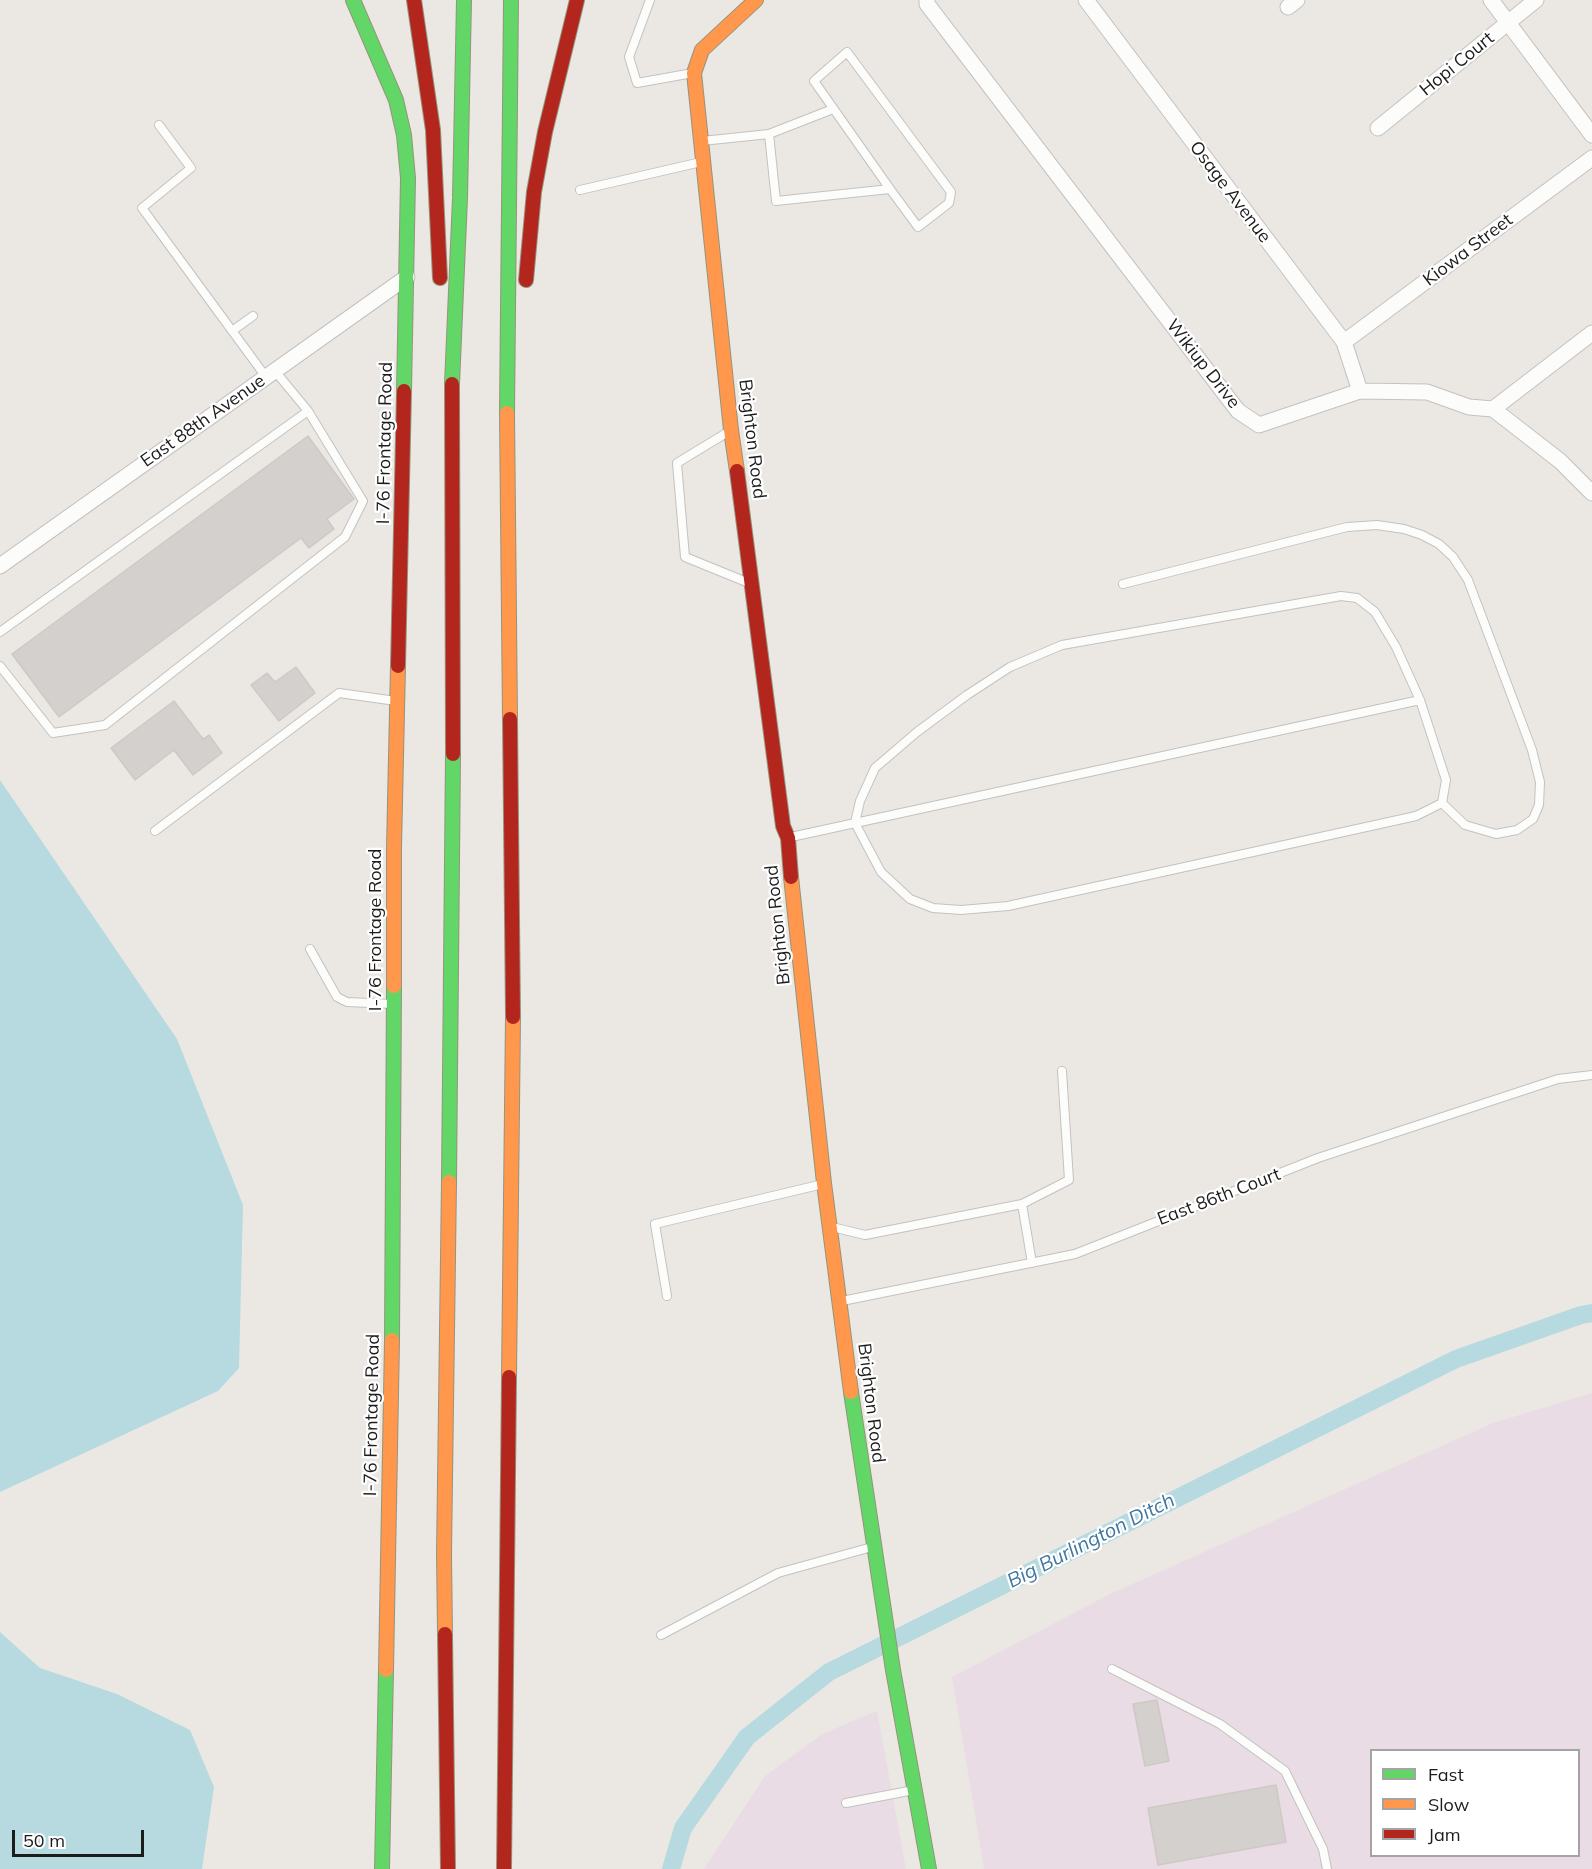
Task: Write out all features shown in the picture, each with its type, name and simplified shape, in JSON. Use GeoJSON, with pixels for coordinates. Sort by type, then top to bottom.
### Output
{"type":"FeatureCollection","features":[{"type":"Feature","properties":{"kind":"main road","name":"I-76 Frontage Road"},"geometry":{"type":"LineString","coordinates":[[353,0],[396,100],[404,135],[408,178],[394,848],[394,1225],[382,1869]]}},
{"type":"Feature","properties":{"kind":"main road"},"geometry":{"type":"LineString","coordinates":[[414,0],[433,130],[437,184],[439,296]]}},
{"type":"Feature","properties":{"kind":"main road"},"geometry":{"type":"LineString","coordinates":[[448,1869],[444,1554],[453,814],[452,392],[460,198],[464,0]]}},
{"type":"Feature","properties":{"kind":"main road"},"geometry":{"type":"LineString","coordinates":[[504,1869],[513,1011],[507,360],[511,0]]}},
{"type":"Feature","properties":{"kind":"main road"},"geometry":{"type":"LineString","coordinates":[[524,299],[534,192],[555,88],[577,0]]}},
{"type":"Feature","properties":{"kind":"main road","name":"Brighton Road"},"geometry":{"type":"LineString","coordinates":[[756,0],[706,45],[698,58],[694,73],[702,161],[707,186],[731,430],[783,826],[788,838],[793,910],[824,1183],[860,1461],[893,1670],[929,1869]]}},
{"type":"Feature","properties":{"kind":"main road"},"geometry":{"type":"LineString","coordinates":[[441,327],[452,392]]}},
{"type":"Feature","properties":{"kind":"main road"},"geometry":{"type":"LineString","coordinates":[[509,472],[521,422]]}},
{"type":"Feature","properties":{"kind":"street","name":"Wikiup Drive"},"geometry":{"type":"LineString","coordinates":[[927,0],[927,4],[1238,411],[1259,426],[1360,391],[1427,392],[1469,407],[1493,409]]}},
{"type":"Feature","properties":{"kind":"street","name":"Osage Avenue"},"geometry":{"type":"LineString","coordinates":[[1086,0],[1344,342],[1360,391]]}},
{"type":"Feature","properties":{"kind":"street"},"geometry":{"type":"LineString","coordinates":[[1491,0],[1592,135]]}},
{"type":"Feature","properties":{"kind":"street","name":"Hopi Court"},"geometry":{"type":"LineString","coordinates":[[1378,128],[1536,0]]}},
{"type":"Feature","properties":{"kind":"street","name":"Kiowa Street"},"geometry":{"type":"LineString","coordinates":[[1344,342],[1592,158]]}},
{"type":"Feature","properties":{"kind":"street","name":"East 88th Avenue"},"geometry":{"type":"LineString","coordinates":[[0,566],[407,277]]}},
{"type":"Feature","properties":{"kind":"street"},"geometry":{"type":"LineString","coordinates":[[1592,333],[1493,409],[1560,461],[1592,494]]}},
{"type":"Feature","properties":{"kind":"lane"},"geometry":{"type":"LineString","coordinates":[[650,0],[629,57],[637,83],[694,73]]}},
{"type":"Feature","properties":{"kind":"lane"},"geometry":{"type":"LineString","coordinates":[[847,52],[951,192],[949,203],[918,227],[890,189],[814,81],[847,52]]}},
{"type":"Feature","properties":{"kind":"lane"},"geometry":{"type":"LineString","coordinates":[[701,141],[769,134],[833,109]]}},
{"type":"Feature","properties":{"kind":"lane"},"geometry":{"type":"LineString","coordinates":[[0,666],[52,733],[105,724],[345,537],[363,501],[308,411],[232,331],[142,208],[191,168],[159,125]]}},
{"type":"Feature","properties":{"kind":"lane"},"geometry":{"type":"LineString","coordinates":[[769,134],[777,201],[890,189]]}},
{"type":"Feature","properties":{"kind":"lane"},"geometry":{"type":"LineString","coordinates":[[580,190],[702,161]]}},
{"type":"Feature","properties":{"kind":"lane"},"geometry":{"type":"LineString","coordinates":[[232,331],[253,316]]}},
{"type":"Feature","properties":{"kind":"lane"},"geometry":{"type":"LineString","coordinates":[[0,632],[308,411]]}},
{"type":"Feature","properties":{"kind":"lane"},"geometry":{"type":"LineString","coordinates":[[731,430],[677,463],[685,557],[753,584]]}},
{"type":"Feature","properties":{"kind":"lane"},"geometry":{"type":"LineString","coordinates":[[1123,584],[1347,527],[1377,525],[1404,529],[1439,544],[1453,557],[1468,580],[1532,750],[1540,782],[1539,805],[1533,819],[1517,830],[1496,834],[1465,825],[1442,803]]}},
{"type":"Feature","properties":{"kind":"lane"},"geometry":{"type":"LineString","coordinates":[[1341,596],[1357,598],[1375,612],[1396,647],[1420,700],[1446,780],[1442,803],[1416,816],[1008,906],[961,910],[933,908],[910,899],[880,872],[855,823],[860,801],[875,768],[917,732],[1010,667],[1062,645],[1341,596]]}},
{"type":"Feature","properties":{"kind":"lane"},"geometry":{"type":"LineString","coordinates":[[155,831],[339,693],[398,701]]}},
{"type":"Feature","properties":{"kind":"lane"},"geometry":{"type":"LineString","coordinates":[[788,838],[1420,700]]}},
{"type":"Feature","properties":{"kind":"lane"},"geometry":{"type":"LineString","coordinates":[[310,949],[336,997],[347,1002],[394,1004]]}},
{"type":"Feature","properties":{"kind":"lane"},"geometry":{"type":"LineString","coordinates":[[830,1227],[865,1235],[1022,1204],[1069,1180],[1062,1071]]}},
{"type":"Feature","properties":{"kind":"lane","name":"East 86th Court"},"geometry":{"type":"LineString","coordinates":[[840,1302],[1075,1254],[1318,1158],[1558,1079],[1592,1075]]}},
{"type":"Feature","properties":{"kind":"lane"},"geometry":{"type":"LineString","coordinates":[[667,1296],[655,1224],[824,1183]]}},
{"type":"Feature","properties":{"kind":"lane"},"geometry":{"type":"LineString","coordinates":[[1022,1204],[1032,1263]]}},
{"type":"Feature","properties":{"kind":"lane"},"geometry":{"type":"LineString","coordinates":[[661,1635],[778,1573],[874,1546]]}},
{"type":"Feature","properties":{"kind":"lane"},"geometry":{"type":"LineString","coordinates":[[1112,1669],[1220,1724],[1286,1771],[1323,1849],[1327,1869]]}},
{"type":"Feature","properties":{"kind":"lane"},"geometry":{"type":"LineString","coordinates":[[846,1803],[915,1790]]}},
{"type":"Feature","properties":{"kind":"shaded area"},"geometry":{"type":"Polygon","coordinates":[[[1592,1393],[1592,1869],[984,1869],[952,1677],[1110,1594],[1493,1423],[1592,1393]]]}},
{"type":"Feature","properties":{"kind":"shaded area"},"geometry":{"type":"Polygon","coordinates":[[[877,1711],[906,1869],[704,1869],[765,1776],[822,1734],[877,1711]]]}},
{"type":"Feature","properties":{"kind":"water"},"geometry":{"type":"Polygon","coordinates":[[[0,780],[177,1039],[243,1205],[239,1368],[218,1391],[0,1492],[0,780]]]}},
{"type":"Feature","properties":{"kind":"water"},"geometry":{"type":"Polygon","coordinates":[[[0,1632],[40,1668],[117,1694],[190,1730],[214,1787],[202,1869],[0,1869],[0,1632]]]}},
{"type":"Feature","properties":{"kind":"building"},"geometry":{"type":"Polygon","coordinates":[[[308,436],[354,499],[327,519],[334,529],[309,548],[301,538],[59,717],[12,654],[308,436]]]}},
{"type":"Feature","properties":{"kind":"building"},"geometry":{"type":"Polygon","coordinates":[[[296,667],[315,693],[279,721],[251,685],[267,673],[275,682],[296,667]]]}},
{"type":"Feature","properties":{"kind":"building"},"geometry":{"type":"Polygon","coordinates":[[[174,701],[203,739],[209,735],[222,753],[193,775],[174,750],[135,780],[111,748],[174,701]]]}},
{"type":"Feature","properties":{"kind":"building"},"geometry":{"type":"Polygon","coordinates":[[[1157,1700],[1169,1761],[1145,1766],[1133,1704],[1157,1700]]]}},
{"type":"Feature","properties":{"kind":"building"},"geometry":{"type":"Polygon","coordinates":[[[1276,1785],[1286,1842],[1158,1865],[1148,1808],[1276,1785]]]}},
{"type":"Feature","properties":{"kind":"waterway","name":"Big Burlington Ditch"},"geometry":{"type":"LineString","coordinates":[[671,1869],[683,1828],[747,1737],[829,1672],[1456,1359],[1592,1313]]}},
{"type":"Feature","properties":{"kind":"traffic: fast"},"geometry":{"type":"LineString","coordinates":[[353,0],[396,100],[404,135],[408,178],[404,391]]}},
{"type":"Feature","properties":{"kind":"traffic: fast"},"geometry":{"type":"LineString","coordinates":[[452,384],[460,198],[464,0]]}},
{"type":"Feature","properties":{"kind":"traffic: fast"},"geometry":{"type":"LineString","coordinates":[[507,413],[511,0]]}},
{"type":"Feature","properties":{"kind":"traffic: fast"},"geometry":{"type":"LineString","coordinates":[[449,1182],[453,754]]}},
{"type":"Feature","properties":{"kind":"traffic: fast"},"geometry":{"type":"LineString","coordinates":[[392,1340],[394,986]]}},
{"type":"Feature","properties":{"kind":"traffic: fast"},"geometry":{"type":"LineString","coordinates":[[851,1392],[893,1670],[929,1869]]}},
{"type":"Feature","properties":{"kind":"traffic: fast"},"geometry":{"type":"LineString","coordinates":[[382,1869],[386,1670]]}},
{"type":"Feature","properties":{"kind":"traffic: slow"},"geometry":{"type":"LineString","coordinates":[[737,471],[694,73],[702,50],[756,0]]}},
{"type":"Feature","properties":{"kind":"traffic: slow"},"geometry":{"type":"LineString","coordinates":[[507,413],[510,719]]}},
{"type":"Feature","properties":{"kind":"traffic: slow"},"geometry":{"type":"LineString","coordinates":[[394,986],[398,666]]}},
{"type":"Feature","properties":{"kind":"traffic: slow"},"geometry":{"type":"LineString","coordinates":[[791,877],[824,1183],[851,1392]]}},
{"type":"Feature","properties":{"kind":"traffic: slow"},"geometry":{"type":"LineString","coordinates":[[509,1377],[513,1017]]}},
{"type":"Feature","properties":{"kind":"traffic: slow"},"geometry":{"type":"LineString","coordinates":[[445,1634],[449,1182]]}},
{"type":"Feature","properties":{"kind":"traffic: slow"},"geometry":{"type":"LineString","coordinates":[[386,1670],[392,1340]]}},
{"type":"Feature","properties":{"kind":"traffic: jam"},"geometry":{"type":"LineString","coordinates":[[414,0],[433,130],[440,278]]}},
{"type":"Feature","properties":{"kind":"traffic: jam"},"geometry":{"type":"LineString","coordinates":[[526,280],[534,192],[545,132],[577,0]]}},
{"type":"Feature","properties":{"kind":"traffic: jam"},"geometry":{"type":"LineString","coordinates":[[452,384],[453,754]]}},
{"type":"Feature","properties":{"kind":"traffic: jam"},"geometry":{"type":"LineString","coordinates":[[398,666],[404,391]]}},
{"type":"Feature","properties":{"kind":"traffic: jam"},"geometry":{"type":"LineString","coordinates":[[737,471],[783,826],[788,838],[791,877]]}},
{"type":"Feature","properties":{"kind":"traffic: jam"},"geometry":{"type":"LineString","coordinates":[[510,719],[513,1017]]}},
{"type":"Feature","properties":{"kind":"traffic: jam"},"geometry":{"type":"LineString","coordinates":[[504,1869],[509,1377]]}},
{"type":"Feature","properties":{"kind":"traffic: jam"},"geometry":{"type":"LineString","coordinates":[[445,1634],[448,1869]]}}]}
